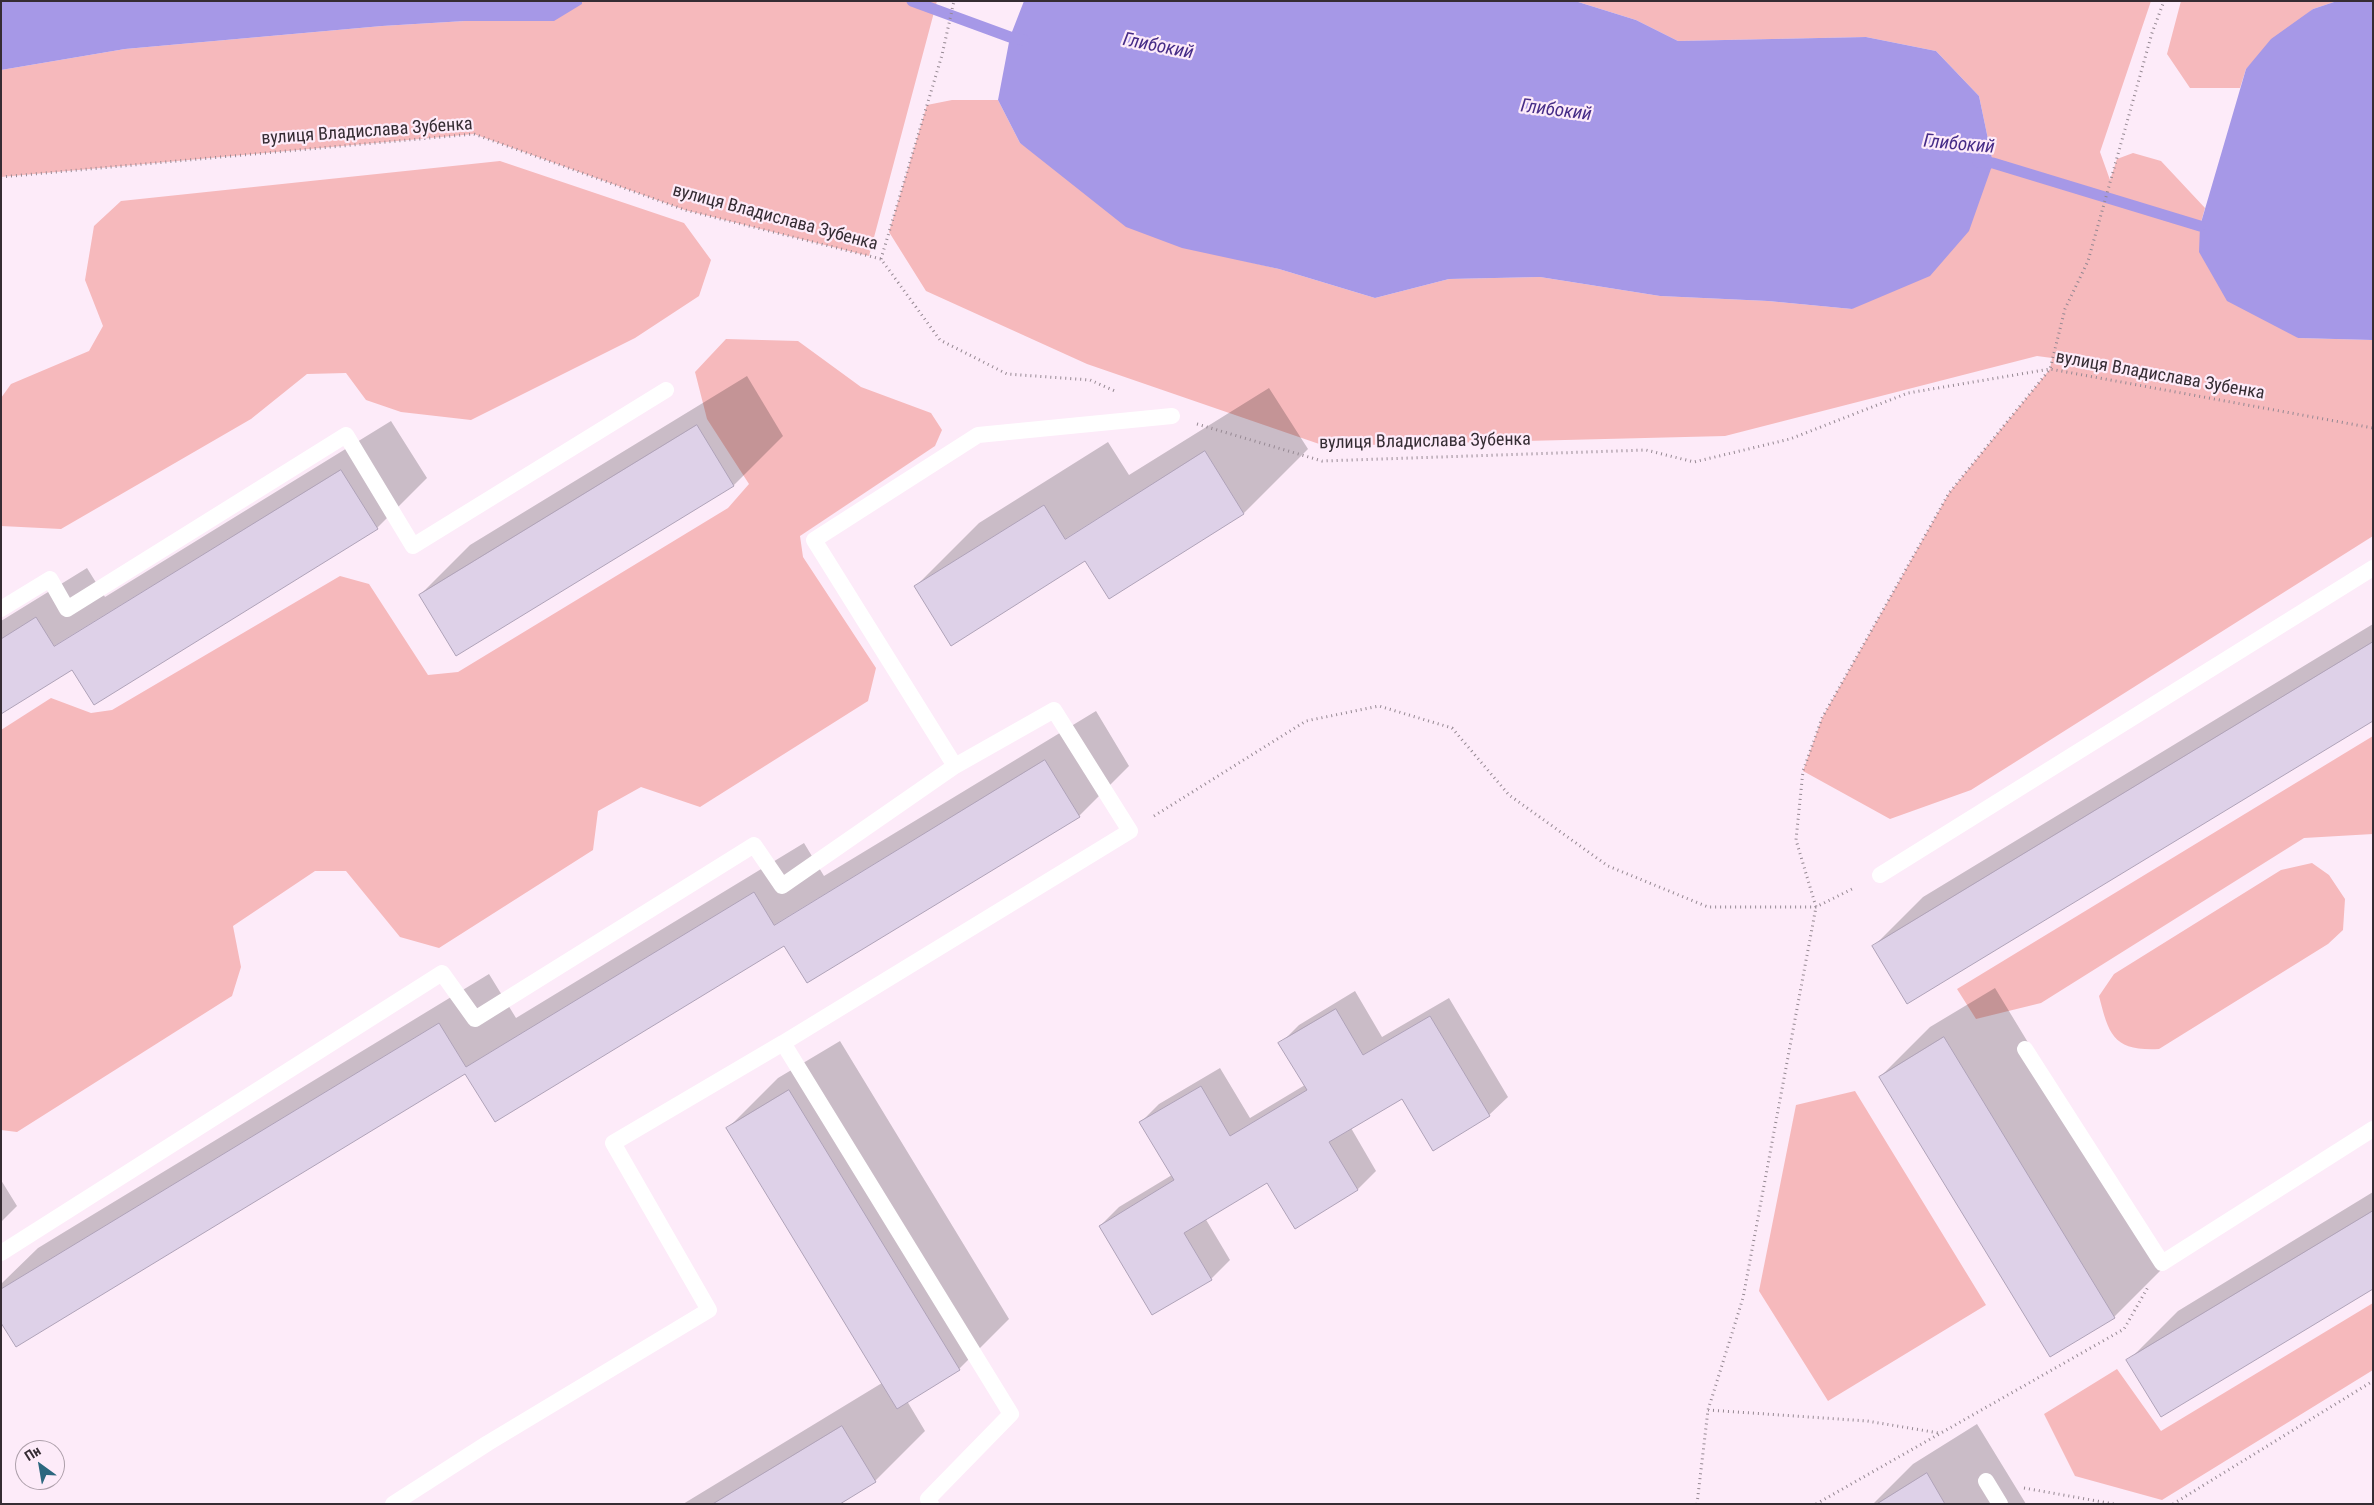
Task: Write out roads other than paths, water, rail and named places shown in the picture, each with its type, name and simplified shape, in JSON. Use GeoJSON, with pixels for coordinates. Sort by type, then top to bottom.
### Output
{"type":"FeatureCollection","features":[{"type":"Feature","properties":{"kind":"lane"},"geometry":{"type":"LineString","coordinates":[[1,609],[50,579],[67,609],[346,434],[414,546],[666,390]]}},
{"type":"Feature","properties":{"kind":"lane"},"geometry":{"type":"LineString","coordinates":[[955,766],[814,540],[978,435],[1172,416]]}},
{"type":"Feature","properties":{"kind":"lane"},"geometry":{"type":"LineString","coordinates":[[1880,875],[2373,568]]}},
{"type":"Feature","properties":{"kind":"lane"},"geometry":{"type":"LineString","coordinates":[[1,1253],[442,973],[475,1020],[754,845],[782,886],[955,766],[1054,710],[1130,831],[613,1143],[709,1310],[488,1443],[393,1504]]}},
{"type":"Feature","properties":{"kind":"lane"},"geometry":{"type":"LineString","coordinates":[[783,1042],[1011,1414],[926,1502]]}},
{"type":"Feature","properties":{"kind":"lane"},"geometry":{"type":"LineString","coordinates":[[2025,1049],[2162,1263],[2373,1129]]}},
{"type":"Feature","properties":{"kind":"lane"},"geometry":{"type":"LineString","coordinates":[[1986,1481],[2000,1504]]}},
{"type":"Feature","properties":{"kind":"water"},"geometry":{"type":"Polygon","coordinates":[[[1,1],[582,1],[582,4],[554,21],[465,21],[382,26],[125,49],[1,70],[1,1]]]}},
{"type":"Feature","properties":{"kind":"water"},"geometry":{"type":"Polygon","coordinates":[[[1024,1],[1575,1],[1636,20],[1678,41],[1866,37],[1936,51],[1979,96],[1993,163],[1969,231],[1930,276],[1852,309],[1768,301],[1660,296],[1540,277],[1449,279],[1375,298],[1279,269],[1182,248],[1126,227],[1020,143],[998,100],[1010,37],[1024,1]]]}},
{"type":"Feature","properties":{"kind":"water"},"geometry":{"type":"Polygon","coordinates":[[[2337,1],[2373,1],[2372,340],[2298,338],[2227,301],[2199,252],[2200,226],[2246,69],[2271,39],[2313,9],[2337,1]]]}},
{"type":"Feature","properties":{"kind":"waterway","name":"Глибокий"},"geometry":{"type":"LineString","coordinates":[[912,1],[1010,37],[1024,40]]}},
{"type":"Feature","properties":{"kind":"waterway","name":"Глибокий"},"geometry":{"type":"LineString","coordinates":[[1978,162],[1993,163],[2200,226]]}}]}
